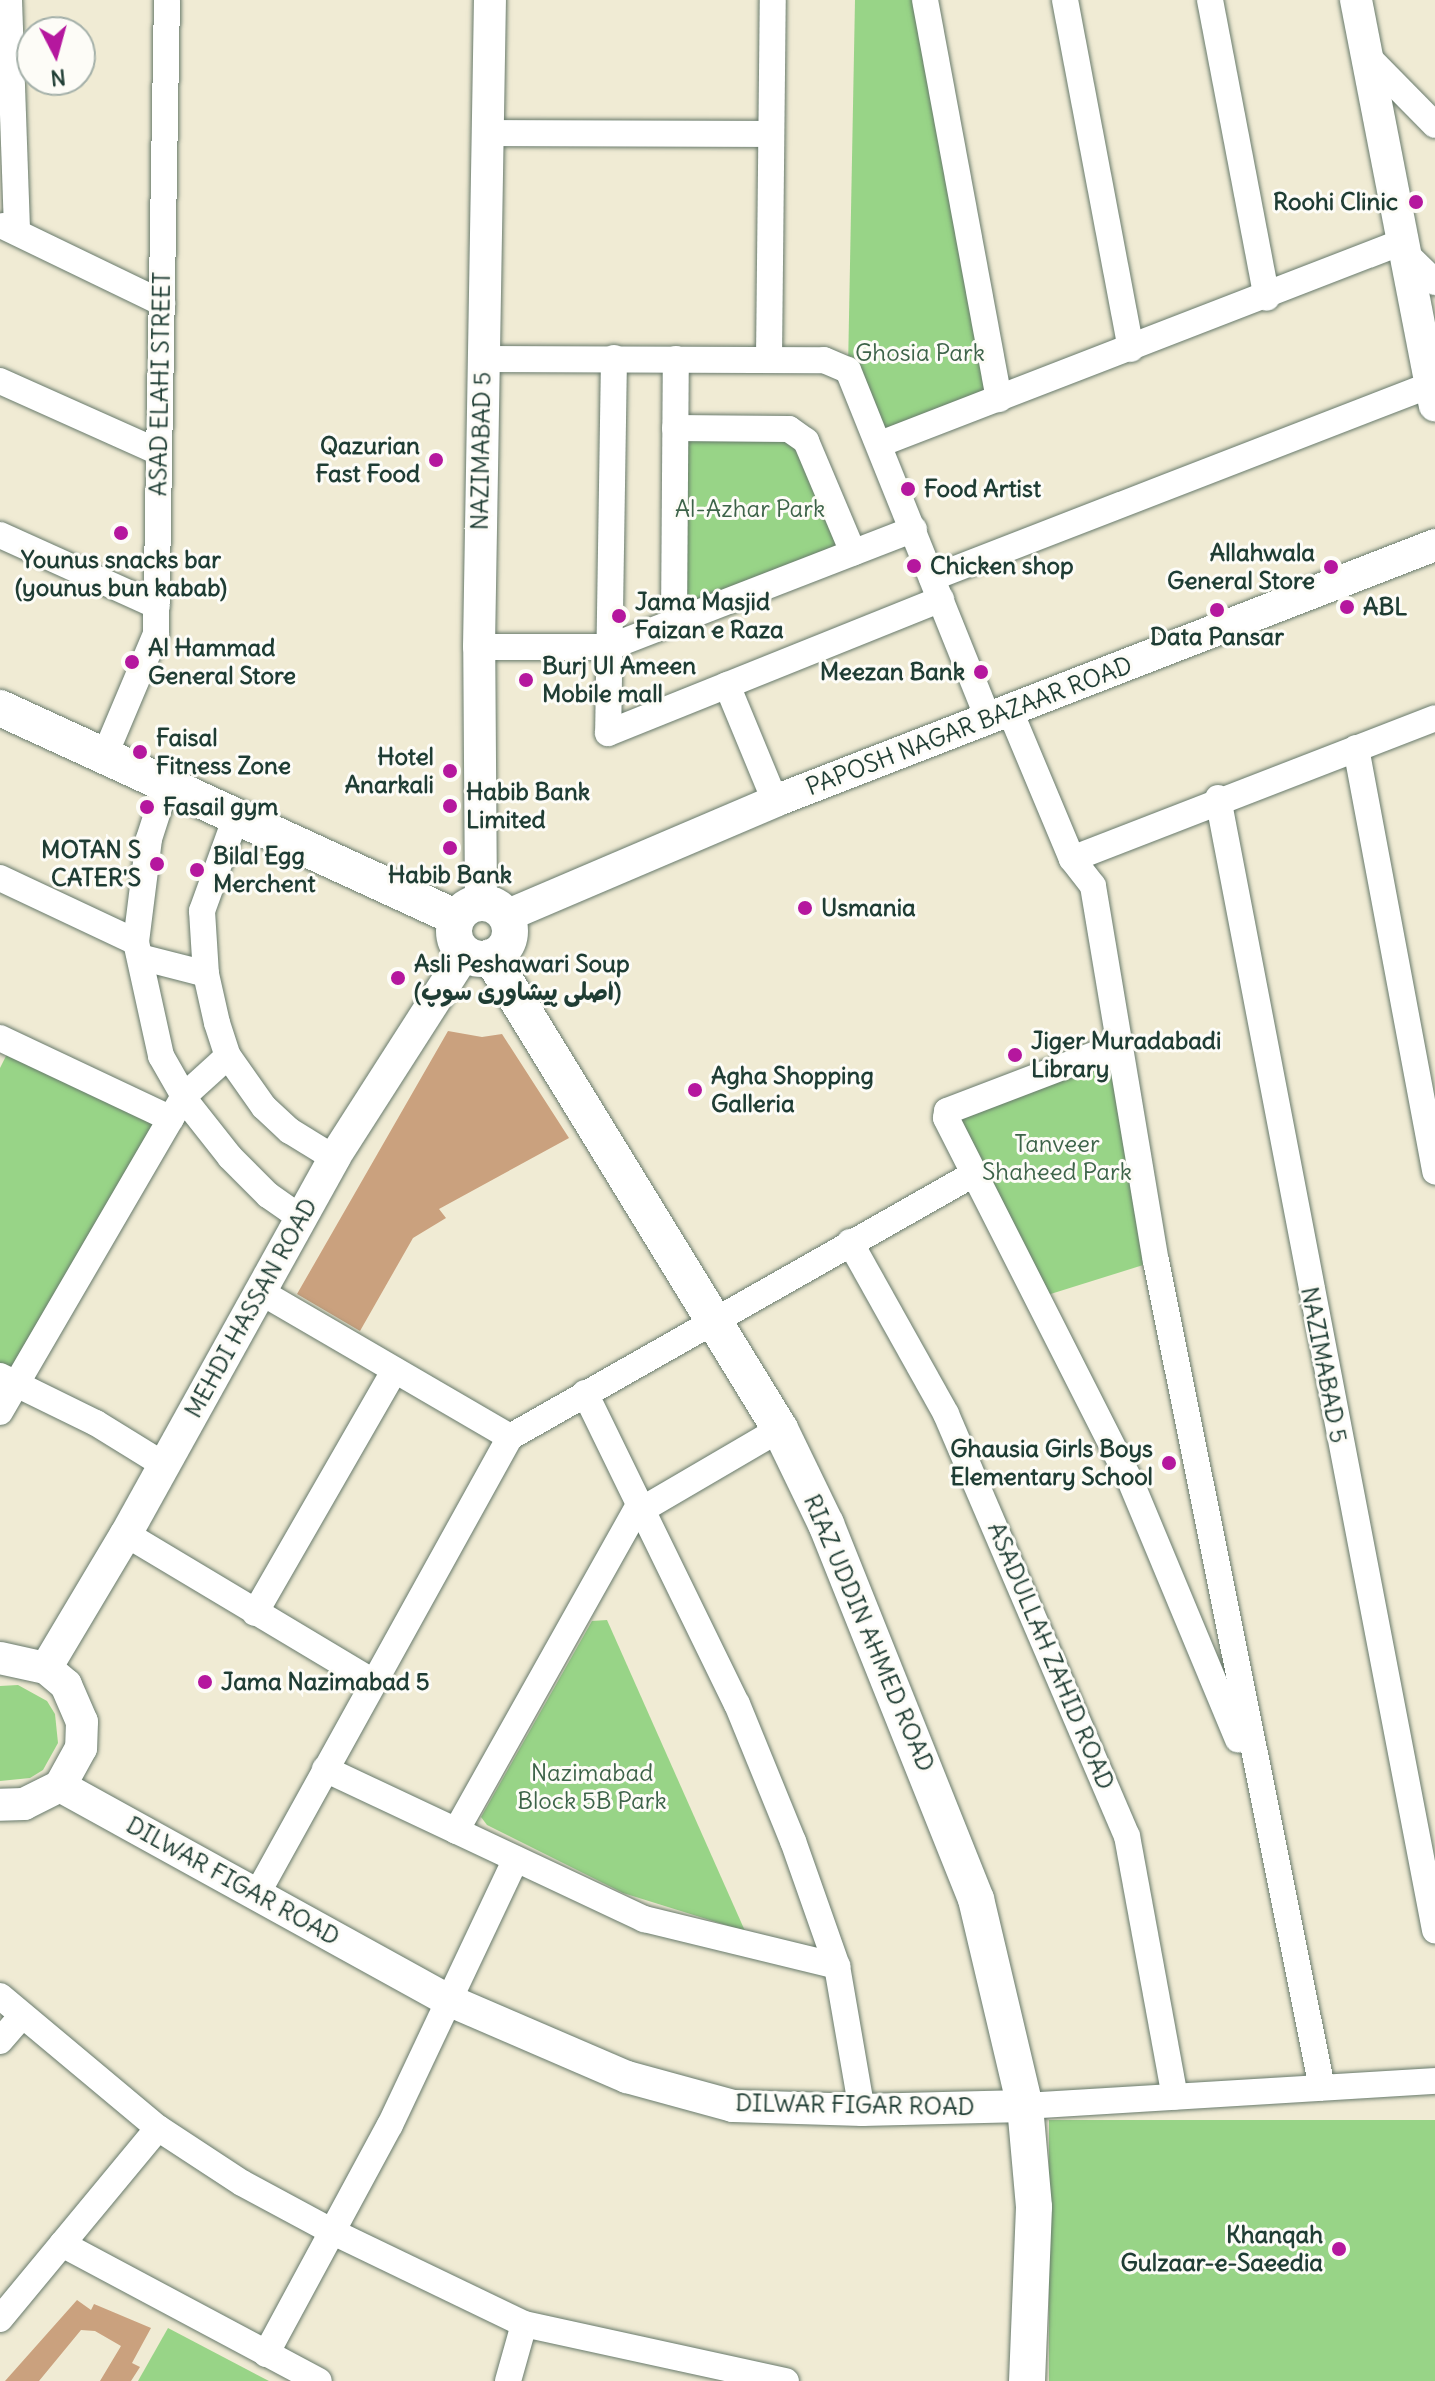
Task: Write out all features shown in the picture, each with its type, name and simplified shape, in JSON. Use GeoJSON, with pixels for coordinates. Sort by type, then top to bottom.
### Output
{"type":"FeatureCollection","features":[{"type":"Feature","properties":{"kind":"main road"},"geometry":{"type":"LineString","coordinates":[[0,708],[236,817],[482,912],[509,940],[478,955]]}},
{"type":"Feature","properties":{"kind":"main road","name":"RIAZ UDDIN AHMED ROAD"},"geometry":{"type":"LineString","coordinates":[[482,912],[454,936],[478,955],[780,1429],[826,1524],[976,1899],[1025,2106],[1034,2207],[1027,2381]]}},
{"type":"Feature","properties":{"kind":"street"},"geometry":{"type":"LineString","coordinates":[[9,0],[9,228],[162,303]]}},
{"type":"Feature","properties":{"kind":"street","name":"ASAD ELAHI STREET"},"geometry":{"type":"LineString","coordinates":[[104,757],[156,634],[167,0]]}},
{"type":"Feature","properties":{"kind":"street","name":"NAZIMABAD 5"},"geometry":{"type":"LineString","coordinates":[[482,912],[479,647],[490,0]]}},
{"type":"Feature","properties":{"kind":"street"},"geometry":{"type":"LineString","coordinates":[[769,359],[773,0]]}},
{"type":"Feature","properties":{"kind":"street"},"geometry":{"type":"LineString","coordinates":[[925,0],[999,399]]}},
{"type":"Feature","properties":{"kind":"street"},"geometry":{"type":"LineString","coordinates":[[1065,0],[1131,349]]}},
{"type":"Feature","properties":{"kind":"street"},"geometry":{"type":"LineString","coordinates":[[1210,0],[1267,298]]}},
{"type":"Feature","properties":{"kind":"street"},"geometry":{"type":"LineString","coordinates":[[614,358],[608,733],[727,685],[936,588],[1433,395],[1356,0]]}},
{"type":"Feature","properties":{"kind":"street"},"geometry":{"type":"LineString","coordinates":[[1366,55],[1435,125]]}},
{"type":"Feature","properties":{"kind":"street"},"geometry":{"type":"LineString","coordinates":[[487,133],[771,134]]}},
{"type":"Feature","properties":{"kind":"street"},"geometry":{"type":"LineString","coordinates":[[880,444],[1403,247]]}},
{"type":"Feature","properties":{"kind":"street"},"geometry":{"type":"LineString","coordinates":[[1403,247],[1435,282]]}},
{"type":"Feature","properties":{"kind":"street"},"geometry":{"type":"LineString","coordinates":[[482,359],[824,360],[848,370],[936,588],[1072,859],[1093,886],[1156,1261],[1258,1787],[1322,2088]]}},
{"type":"Feature","properties":{"kind":"street"},"geometry":{"type":"LineString","coordinates":[[674,621],[676,359]]}},
{"type":"Feature","properties":{"kind":"street"},"geometry":{"type":"LineString","coordinates":[[0,381],[159,452]]}},
{"type":"Feature","properties":{"kind":"street"},"geometry":{"type":"LineString","coordinates":[[675,428],[789,429],[806,441],[853,552]]}},
{"type":"Feature","properties":{"kind":"street"},"geometry":{"type":"LineString","coordinates":[[479,647],[610,647],[914,529]]}},
{"type":"Feature","properties":{"kind":"street"},"geometry":{"type":"LineString","coordinates":[[0,535],[157,606]]}},
{"type":"Feature","properties":{"kind":"street","name":"PAPOSH NAGAR BAZAAR ROAD"},"geometry":{"type":"LineString","coordinates":[[482,912],[1435,545]]}},
{"type":"Feature","properties":{"kind":"street"},"geometry":{"type":"LineString","coordinates":[[727,685],[775,801]]}},
{"type":"Feature","properties":{"kind":"street"},"geometry":{"type":"LineString","coordinates":[[1072,859],[1218,798],[1435,718]]}},
{"type":"Feature","properties":{"kind":"street"},"geometry":{"type":"LineString","coordinates":[[1356,748],[1435,1172]]}},
{"type":"Feature","properties":{"kind":"street"},"geometry":{"type":"LineString","coordinates":[[166,786],[149,839],[138,950],[161,1056],[177,1107]]}},
{"type":"Feature","properties":{"kind":"street","name":"NAZIMABAD 5"},"geometry":{"type":"LineString","coordinates":[[1218,798],[1435,1930]]}},
{"type":"Feature","properties":{"kind":"street"},"geometry":{"type":"LineString","coordinates":[[236,817],[202,911],[206,974],[228,1056],[264,1107],[290,1131],[334,1158]]}},
{"type":"Feature","properties":{"kind":"street"},"geometry":{"type":"LineString","coordinates":[[0,878],[138,950],[206,974]]}},
{"type":"Feature","properties":{"kind":"street","name":"MEHDI HASSAN ROAD"},"geometry":{"type":"LineString","coordinates":[[46,1668],[126,1534],[334,1158],[478,955]]}},
{"type":"Feature","properties":{"kind":"street"},"geometry":{"type":"LineString","coordinates":[[0,1038],[177,1107],[300,1217]]}},
{"type":"Feature","properties":{"kind":"street"},"geometry":{"type":"LineString","coordinates":[[1120,1045],[947,1111],[972,1175],[1041,1297],[1130,1480],[1258,1787]]}},
{"type":"Feature","properties":{"kind":"street"},"geometry":{"type":"LineString","coordinates":[[0,1412],[10,1381],[177,1107],[228,1056]]}},
{"type":"Feature","properties":{"kind":"street"},"geometry":{"type":"LineString","coordinates":[[257,1894],[372,1681],[510,1437],[711,1318],[972,1175]]}},
{"type":"Feature","properties":{"kind":"street","name":"ASADULLAH ZAHID ROAD"},"geometry":{"type":"LineString","coordinates":[[850,1242],[946,1414],[1127,1836],[1175,2097]]}},
{"type":"Feature","properties":{"kind":"street"},"geometry":{"type":"LineString","coordinates":[[261,1292],[510,1437]]}},
{"type":"Feature","properties":{"kind":"street"},"geometry":{"type":"LineString","coordinates":[[255,1613],[395,1370]]}},
{"type":"Feature","properties":{"kind":"street"},"geometry":{"type":"LineString","coordinates":[[10,1381],[96,1423],[164,1465]]}},
{"type":"Feature","properties":{"kind":"street"},"geometry":{"type":"LineString","coordinates":[[585,1393],[737,1704],[837,1966],[862,2110]]}},
{"type":"Feature","properties":{"kind":"street"},"geometry":{"type":"LineString","coordinates":[[456,1831],[641,1506],[780,1429]]}},
{"type":"Feature","properties":{"kind":"street"},"geometry":{"type":"LineString","coordinates":[[126,1534],[372,1681]]}},
{"type":"Feature","properties":{"kind":"street"},"geometry":{"type":"LineString","coordinates":[[0,1658],[46,1668],[66,1685],[82,1722],[81,1748],[60,1786],[24,1804],[0,1805]]}},
{"type":"Feature","properties":{"kind":"street"},"geometry":{"type":"LineString","coordinates":[[325,1769],[644,1919],[837,1966]]}},
{"type":"Feature","properties":{"kind":"street","name":"DILWAR FIGAR ROAD"},"geometry":{"type":"LineString","coordinates":[[60,1786],[448,2000],[627,2077],[733,2106],[862,2110],[1025,2106],[1435,2081]]}},
{"type":"Feature","properties":{"kind":"street"},"geometry":{"type":"LineString","coordinates":[[266,2354],[390,2125],[516,1859]]}},
{"type":"Feature","properties":{"kind":"street"},"geometry":{"type":"LineString","coordinates":[[0,1996],[158,2128],[242,2183],[331,2231],[524,2324],[673,2370],[786,2381]]}},
{"type":"Feature","properties":{"kind":"street"},"geometry":{"type":"LineString","coordinates":[[0,2041],[22,2016]]}},
{"type":"Feature","properties":{"kind":"street"},"geometry":{"type":"LineString","coordinates":[[0,2319],[158,2128]]}},
{"type":"Feature","properties":{"kind":"street"},"geometry":{"type":"LineString","coordinates":[[62,2244],[319,2381]]}},
{"type":"Feature","properties":{"kind":"street"},"geometry":{"type":"LineString","coordinates":[[508,2381],[524,2324]]}},
{"type":"Feature","properties":{"kind":"green space","name":"Ghosia Park"},"geometry":{"type":"Polygon","coordinates":[[[855,0],[925,0],[999,399],[880,444],[848,370],[855,0]]]}},
{"type":"Feature","properties":{"kind":"green space","name":"Al-Azhar Park"},"geometry":{"type":"Polygon","coordinates":[[[675,428],[789,429],[853,552],[674,621],[675,428]]]}},
{"type":"Feature","properties":{"kind":"green space"},"geometry":{"type":"Polygon","coordinates":[[[12,1044],[171,1119],[19,1385],[0,1376],[0,1068],[12,1044]]]}},
{"type":"Feature","properties":{"kind":"green space","name":"Tanveer Shaheed Park"},"geometry":{"type":"Polygon","coordinates":[[[1120,1045],[1156,1261],[1041,1297],[947,1111],[1120,1045]]]}},
{"type":"Feature","properties":{"kind":"green space","name":"Nazimabad Block 5B Park"},"geometry":{"type":"Polygon","coordinates":[[[607,1620],[745,1931],[623,1893],[487,1825],[481,1817],[592,1621],[607,1620]]]}},
{"type":"Feature","properties":{"kind":"green space"},"geometry":{"type":"Polygon","coordinates":[[[18,1685],[47,1701],[55,1714],[58,1743],[43,1770],[30,1778],[0,1781],[0,1686],[18,1685]]]}},
{"type":"Feature","properties":{"kind":"green space"},"geometry":{"type":"Polygon","coordinates":[[[1049,2120],[1435,2120],[1435,2381],[1049,2381],[1049,2120]]]}},
{"type":"Feature","properties":{"kind":"green space"},"geometry":{"type":"Polygon","coordinates":[[[168,2328],[269,2381],[138,2381],[168,2328]]]}},
{"type":"Feature","properties":{"kind":"building"},"geometry":{"type":"Polygon","coordinates":[[[448,1031],[482,1037],[502,1034],[569,1138],[439,1209],[446,1218],[413,1238],[360,1331],[297,1294],[448,1031]]]}},
{"type":"Feature","properties":{"kind":"building"},"geometry":{"type":"Polygon","coordinates":[[[77,2300],[91,2310],[94,2304],[151,2328],[132,2363],[140,2367],[131,2381],[100,2381],[121,2346],[95,2331],[81,2330],[39,2381],[5,2381],[77,2300]]]}},
{"type":"Feature","properties":{"kind":"place","name":"Roohi Clinic"},"geometry":{"type":"Point","coordinates":[1416,202]}},
{"type":"Feature","properties":{"kind":"place","name":"Qazurian Fast Food"},"geometry":{"type":"Point","coordinates":[436,460]}},
{"type":"Feature","properties":{"kind":"place","name":"Food Artist"},"geometry":{"type":"Point","coordinates":[908,489]}},
{"type":"Feature","properties":{"kind":"place","name":"Younus snacks bar (younus bun kabab)"},"geometry":{"type":"Point","coordinates":[121,533]}},
{"type":"Feature","properties":{"kind":"place","name":"Chicken shop"},"geometry":{"type":"Point","coordinates":[914,566]}},
{"type":"Feature","properties":{"kind":"place","name":"Allahwala General Store"},"geometry":{"type":"Point","coordinates":[1331,567]}},
{"type":"Feature","properties":{"kind":"place","name":"ABL"},"geometry":{"type":"Point","coordinates":[1347,607]}},
{"type":"Feature","properties":{"kind":"place","name":"Data Pansar"},"geometry":{"type":"Point","coordinates":[1217,610]}},
{"type":"Feature","properties":{"kind":"place","name":"Jama Masjid Faizan e Raza"},"geometry":{"type":"Point","coordinates":[619,616]}},
{"type":"Feature","properties":{"kind":"place","name":"Al Hammad General Store"},"geometry":{"type":"Point","coordinates":[132,662]}},
{"type":"Feature","properties":{"kind":"place","name":"Meezan Bank"},"geometry":{"type":"Point","coordinates":[981,672]}},
{"type":"Feature","properties":{"kind":"place","name":"Burj Ul Ameen Mobile mall"},"geometry":{"type":"Point","coordinates":[526,680]}},
{"type":"Feature","properties":{"kind":"place","name":"Faisal Fitness Zone"},"geometry":{"type":"Point","coordinates":[140,752]}},
{"type":"Feature","properties":{"kind":"place","name":"Hotel Anarkali"},"geometry":{"type":"Point","coordinates":[450,771]}},
{"type":"Feature","properties":{"kind":"place","name":"Habib Bank Limited"},"geometry":{"type":"Point","coordinates":[450,806]}},
{"type":"Feature","properties":{"kind":"place","name":"Fasail gym"},"geometry":{"type":"Point","coordinates":[147,807]}},
{"type":"Feature","properties":{"kind":"place","name":"Habib Bank"},"geometry":{"type":"Point","coordinates":[450,848]}},
{"type":"Feature","properties":{"kind":"place","name":"MOTAN S CATER'S"},"geometry":{"type":"Point","coordinates":[157,864]}},
{"type":"Feature","properties":{"kind":"place","name":"Bilal Egg Merchent"},"geometry":{"type":"Point","coordinates":[197,870]}},
{"type":"Feature","properties":{"kind":"place","name":"Usmania"},"geometry":{"type":"Point","coordinates":[805,908]}},
{"type":"Feature","properties":{"kind":"place","name":"Asli Peshawari Soup (اصلی پیشاوری سوپ)"},"geometry":{"type":"Point","coordinates":[398,978]}},
{"type":"Feature","properties":{"kind":"place","name":"Jiger Muradabadi Library"},"geometry":{"type":"Point","coordinates":[1015,1055]}},
{"type":"Feature","properties":{"kind":"place","name":"Agha Shopping Galleria"},"geometry":{"type":"Point","coordinates":[695,1090]}},
{"type":"Feature","properties":{"kind":"place","name":"Ghausia Girls Boys Elementary School"},"geometry":{"type":"Point","coordinates":[1169,1463]}},
{"type":"Feature","properties":{"kind":"place","name":"Jama Nazimabad 5"},"geometry":{"type":"Point","coordinates":[205,1682]}},
{"type":"Feature","properties":{"kind":"place","name":"Khanqah Gulzaar-e-Saeedia"},"geometry":{"type":"Point","coordinates":[1339,2249]}}]}
